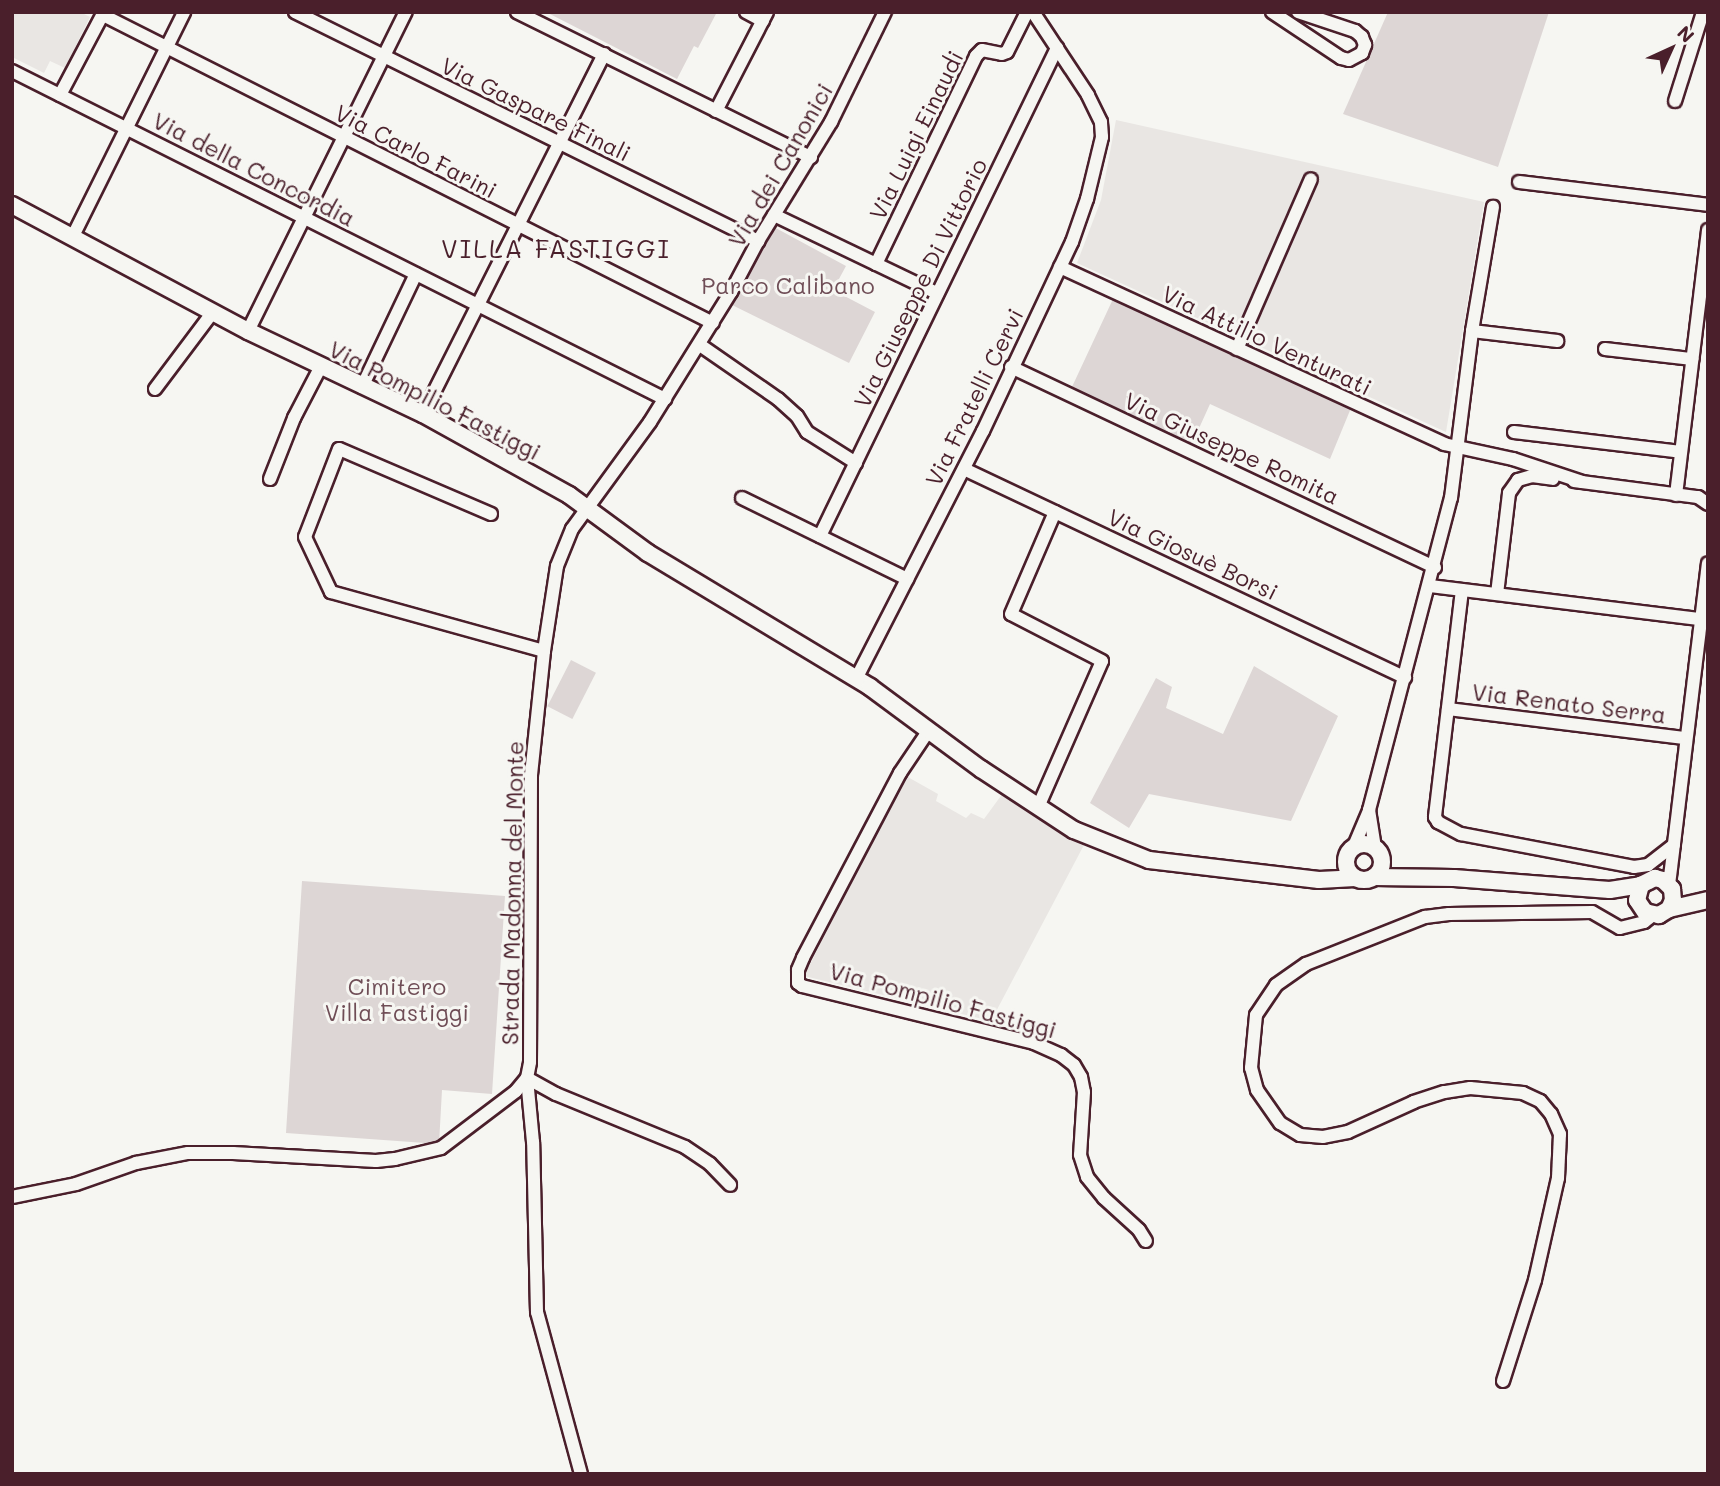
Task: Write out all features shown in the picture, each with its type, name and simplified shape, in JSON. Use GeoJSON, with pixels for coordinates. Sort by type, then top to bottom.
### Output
{"type":"FeatureCollection","features":[{"type":"Feature","properties":{"kind":"street"},"geometry":{"type":"LineString","coordinates":[[73,236],[184,12]]}},
{"type":"Feature","properties":{"kind":"street","name":"Via Gaspare Finali"},"geometry":{"type":"LineString","coordinates":[[295,12],[558,145],[758,241]]}},
{"type":"Feature","properties":{"kind":"street"},"geometry":{"type":"LineString","coordinates":[[248,331],[406,12]]}},
{"type":"Feature","properties":{"kind":"street"},"geometry":{"type":"LineString","coordinates":[[517,12],[811,157]]}},
{"type":"Feature","properties":{"kind":"street"},"geometry":{"type":"LineString","coordinates":[[716,111],[765,17],[746,12]]}},
{"type":"Feature","properties":{"kind":"street","name":"Via dei Canonici"},"geometry":{"type":"LineString","coordinates":[[589,510],[700,345],[758,241],[811,157],[885,12]]}},
{"type":"Feature","properties":{"kind":"street","name":"Via Luigi Einaudi"},"geometry":{"type":"LineString","coordinates":[[876,264],[976,56],[982,50],[1002,54],[1007,51],[1027,12]]}},
{"type":"Feature","properties":{"kind":"street"},"geometry":{"type":"LineString","coordinates":[[1032,12],[1057,48]]}},
{"type":"Feature","properties":{"kind":"street"},"geometry":{"type":"LineString","coordinates":[[1272,12],[1341,58],[1349,60],[1362,53],[1365,45],[1362,37],[1355,31],[1298,12]]}},
{"type":"Feature","properties":{"kind":"street"},"geometry":{"type":"LineString","coordinates":[[1675,101],[1703,12]]}},
{"type":"Feature","properties":{"kind":"street"},"geometry":{"type":"LineString","coordinates":[[60,95],[103,14]]}},
{"type":"Feature","properties":{"kind":"street","name":"Via Carlo Farini"},"geometry":{"type":"LineString","coordinates":[[103,14],[713,323]]}},
{"type":"Feature","properties":{"kind":"street","name":"Via Fratelli Cervi"},"geometry":{"type":"LineString","coordinates":[[856,679],[964,469],[1060,267],[1087,199],[1102,137],[1101,122],[1088,95],[1057,48]]}},
{"type":"Feature","properties":{"kind":"street","name":"Via Giuseppe Di Vittorio"},"geometry":{"type":"LineString","coordinates":[[820,536],[1057,48]]}},
{"type":"Feature","properties":{"kind":"street"},"geometry":{"type":"LineString","coordinates":[[423,414],[604,54]]}},
{"type":"Feature","properties":{"kind":"street","name":"Via della Concordia"},"geometry":{"type":"LineString","coordinates":[[12,71],[665,398]]}},
{"type":"Feature","properties":{"kind":"street"},"geometry":{"type":"LineString","coordinates":[[1237,349],[1311,179]]}},
{"type":"Feature","properties":{"kind":"street"},"geometry":{"type":"LineString","coordinates":[[1519,182],[1708,205]]}},
{"type":"Feature","properties":{"kind":"street","name":"Via Pompilio Fastiggi"},"geometry":{"type":"LineString","coordinates":[[12,205],[320,368],[423,414],[569,495],[648,554],[856,679],[1074,830],[1149,860],[1319,880],[1355,878]]}},
{"type":"Feature","properties":{"kind":"street"},"geometry":{"type":"LineString","coordinates":[[1378,870],[1364,880],[1355,878],[1347,869],[1350,852],[1369,810],[1451,498],[1472,331],[1493,207]]}},
{"type":"Feature","properties":{"kind":"street"},"geometry":{"type":"LineString","coordinates":[[775,215],[937,293]]}},
{"type":"Feature","properties":{"kind":"street"},"geometry":{"type":"LineString","coordinates":[[1676,495],[1708,230]]}},
{"type":"Feature","properties":{"kind":"street","name":"Via Attilio Venturati"},"geometry":{"type":"LineString","coordinates":[[1060,267],[1444,444],[1458,447]]}},
{"type":"Feature","properties":{"kind":"street"},"geometry":{"type":"LineString","coordinates":[[362,387],[416,274]]}},
{"type":"Feature","properties":{"kind":"street"},"geometry":{"type":"LineString","coordinates":[[155,390],[212,313]]}},
{"type":"Feature","properties":{"kind":"street"},"geometry":{"type":"LineString","coordinates":[[1472,331],[1557,341]]}},
{"type":"Feature","properties":{"kind":"street"},"geometry":{"type":"LineString","coordinates":[[700,345],[779,399],[797,416],[807,432],[856,463]]}},
{"type":"Feature","properties":{"kind":"street"},"geometry":{"type":"LineString","coordinates":[[1605,349],[1692,359]]}},
{"type":"Feature","properties":{"kind":"street","name":"Via Giuseppe Romita"},"geometry":{"type":"LineString","coordinates":[[1011,367],[1435,567]]}},
{"type":"Feature","properties":{"kind":"street"},"geometry":{"type":"LineString","coordinates":[[270,479],[294,418],[320,368]]}},
{"type":"Feature","properties":{"kind":"street"},"geometry":{"type":"LineString","coordinates":[[1514,432],[1681,452]]}},
{"type":"Feature","properties":{"kind":"street"},"geometry":{"type":"LineString","coordinates":[[1458,447],[1513,459],[1582,482]]}},
{"type":"Feature","properties":{"kind":"street"},"geometry":{"type":"LineString","coordinates":[[491,514],[339,449],[305,537],[331,592],[544,651]]}},
{"type":"Feature","properties":{"kind":"street","name":"Via Giosuè Borsi"},"geometry":{"type":"LineString","coordinates":[[964,469],[1405,677]]}},
{"type":"Feature","properties":{"kind":"street"},"geometry":{"type":"LineString","coordinates":[[1497,594],[1509,493],[1518,481],[1532,476],[1705,498]]}},
{"type":"Feature","properties":{"kind":"street"},"geometry":{"type":"LineString","coordinates":[[742,498],[908,579]]}},
{"type":"Feature","properties":{"kind":"street","name":"Strada Madonna del Monte"},"geometry":{"type":"LineString","coordinates":[[581,1474],[537,1312],[533,1142],[527,1078],[530,1062],[531,775],[544,651],[563,544],[589,510]]}},
{"type":"Feature","properties":{"kind":"street"},"geometry":{"type":"LineString","coordinates":[[1038,807],[1102,661],[1011,614],[1055,512]]}},
{"type":"Feature","properties":{"kind":"street","name":"Via Renato Serra"},"geometry":{"type":"LineString","coordinates":[[1671,887],[1685,738],[1708,565]]}},
{"type":"Feature","properties":{"kind":"street"},"geometry":{"type":"LineString","coordinates":[[1430,586],[1699,619]]}},
{"type":"Feature","properties":{"kind":"street","name":"Via Renato Serra"},"geometry":{"type":"LineString","coordinates":[[1462,590],[1435,817],[1446,828],[1461,834],[1633,867],[1648,864],[1674,845]]}},
{"type":"Feature","properties":{"kind":"street","name":"Via Renato Serra"},"geometry":{"type":"LineString","coordinates":[[1448,709],[1685,738]]}},
{"type":"Feature","properties":{"kind":"street","name":"Via Pompilio Fastiggi"},"geometry":{"type":"LineString","coordinates":[[929,730],[900,773],[803,958],[798,970],[799,983],[802,986],[1034,1043],[1061,1055],[1074,1065],[1081,1077],[1084,1092],[1080,1155],[1087,1177],[1104,1198],[1139,1230],[1146,1241]]}},
{"type":"Feature","properties":{"kind":"street"},"geometry":{"type":"LineString","coordinates":[[1369,810],[1378,870]]}},
{"type":"Feature","properties":{"kind":"street"},"geometry":{"type":"LineString","coordinates":[[1319,880],[1350,852],[1365,843],[1375,847]]}},
{"type":"Feature","properties":{"kind":"street"},"geometry":{"type":"LineString","coordinates":[[1378,870],[1405,878],[1454,878],[1610,890],[1648,903],[1704,900]]}},
{"type":"Feature","properties":{"kind":"street"},"geometry":{"type":"LineString","coordinates":[[1503,1381],[1535,1280],[1558,1178],[1560,1134],[1551,1114],[1540,1101],[1523,1093],[1470,1088],[1444,1092],[1414,1102],[1348,1132],[1323,1137],[1300,1135],[1280,1123],[1257,1090],[1251,1068],[1256,1015],[1276,985],[1306,964],[1425,917],[1449,914],[1592,912],[1620,928],[1627,927],[1648,903],[1655,878],[1704,900]]}},
{"type":"Feature","properties":{"kind":"street"},"geometry":{"type":"LineString","coordinates":[[1648,903],[1674,900],[1671,887]]}},
{"type":"Feature","properties":{"kind":"street"},"geometry":{"type":"LineString","coordinates":[[12,1197],[76,1184],[136,1163],[188,1153],[395,1160],[441,1148],[516,1091],[527,1078]]}},
{"type":"Feature","properties":{"kind":"street","name":"Strada Madonna del Monte"},"geometry":{"type":"LineString","coordinates":[[527,1078],[556,1094],[685,1147],[710,1164],[730,1185]]}},
{"type":"Feature","properties":{"kind":"shaded area"},"geometry":{"type":"Polygon","coordinates":[[[12,12],[80,12],[90,17],[65,68],[50,61],[44,73],[12,57],[12,12]]]}},
{"type":"Feature","properties":{"kind":"shaded area"},"geometry":{"type":"Polygon","coordinates":[[[1116,120],[1484,202],[1446,432],[1077,263],[1101,200],[1116,120]]]}},
{"type":"Feature","properties":{"kind":"shaded area"},"geometry":{"type":"Polygon","coordinates":[[[906,776],[938,794],[936,801],[966,818],[971,813],[984,819],[1003,793],[1085,843],[991,1021],[804,976],[906,776]]]}},
{"type":"Feature","properties":{"kind":"green space"},"geometry":{"type":"Polygon","coordinates":[[[546,12],[717,12],[698,48],[694,46],[677,79],[546,12]]]}},
{"type":"Feature","properties":{"kind":"green space"},"geometry":{"type":"Polygon","coordinates":[[[1388,12],[1549,12],[1498,167],[1343,114],[1388,12]]]}},
{"type":"Feature","properties":{"kind":"green space","name":"Parco Calibano"},"geometry":{"type":"Polygon","coordinates":[[[772,226],[846,266],[833,290],[875,312],[849,363],[730,304],[756,249],[764,247],[764,239],[772,226]]]}},
{"type":"Feature","properties":{"kind":"green space"},"geometry":{"type":"Polygon","coordinates":[[[1113,299],[1351,408],[1330,459],[1210,404],[1191,446],[1071,389],[1113,299]]]}},
{"type":"Feature","properties":{"kind":"green space"},"geometry":{"type":"Polygon","coordinates":[[[571,660],[596,673],[572,719],[547,706],[571,660]]]}},
{"type":"Feature","properties":{"kind":"green space"},"geometry":{"type":"Polygon","coordinates":[[[1254,666],[1338,716],[1291,821],[1149,794],[1129,828],[1090,803],[1156,678],[1172,687],[1166,708],[1223,734],[1254,666]]]}},
{"type":"Feature","properties":{"kind":"green space","name":"Cimitero Villa Fastiggi"},"geometry":{"type":"Polygon","coordinates":[[[302,881],[505,896],[492,1094],[442,1090],[439,1144],[286,1133],[302,881]]]}},
{"type":"Feature","properties":{"kind":"district","name":"VILLA FASTIGGI"},"geometry":{"type":"Point","coordinates":[556,249]}}]}
